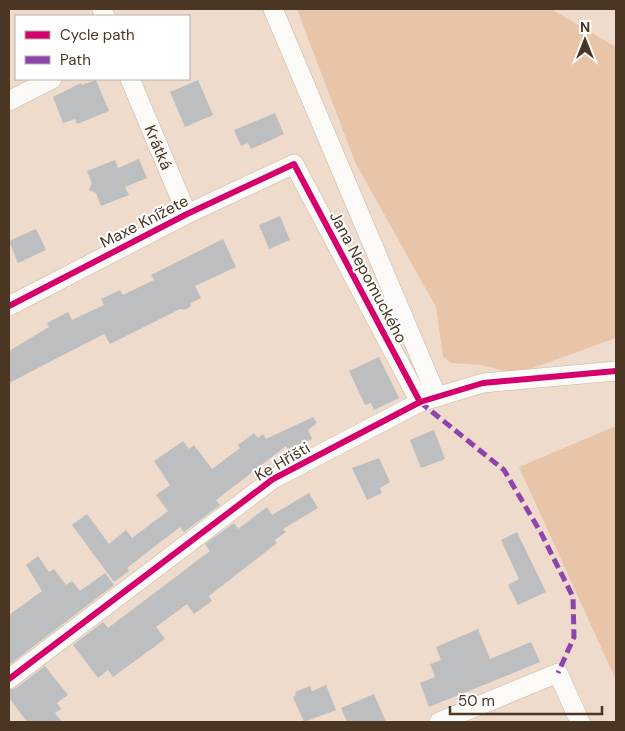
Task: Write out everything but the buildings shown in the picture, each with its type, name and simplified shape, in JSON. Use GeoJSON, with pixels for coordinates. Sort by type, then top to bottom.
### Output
{"type":"FeatureCollection","features":[{"type":"Feature","properties":{"kind":"street","name":"Jana Nepomuckého"},"geometry":{"type":"LineString","coordinates":[[273,9],[429,400]]}},
{"type":"Feature","properties":{"kind":"street"},"geometry":{"type":"LineString","coordinates":[[9,100],[50,80]]}},
{"type":"Feature","properties":{"kind":"street","name":"Krátká"},"geometry":{"type":"LineString","coordinates":[[130,80],[187,214]]}},
{"type":"Feature","properties":{"kind":"street","name":"Jana Nepomuckého"},"geometry":{"type":"LineString","coordinates":[[294,164],[429,400]]}},
{"type":"Feature","properties":{"kind":"street","name":"Maxe Knížete"},"geometry":{"type":"LineString","coordinates":[[9,306],[187,214],[294,164]]}},
{"type":"Feature","properties":{"kind":"street","name":"Ke Hřišti"},"geometry":{"type":"LineString","coordinates":[[9,679],[273,479],[429,400],[484,383],[616,371]]}},
{"type":"Feature","properties":{"kind":"street"},"geometry":{"type":"LineString","coordinates":[[440,722],[558,673],[580,722]]}},
{"type":"Feature","properties":{"kind":"shaded area"},"geometry":{"type":"Polygon","coordinates":[[[297,9],[551,9],[616,47],[616,338],[516,374],[481,365],[451,363],[443,356],[436,307],[355,162],[297,9]]]}},
{"type":"Feature","properties":{"kind":"shaded area"},"geometry":{"type":"Polygon","coordinates":[[[616,426],[616,680],[519,467],[616,426]]]}},
{"type":"Feature","properties":{"kind":"marked path"},"geometry":{"type":"LineString","coordinates":[[420,402],[504,470],[541,533],[573,597],[574,637],[558,673]]}},
{"type":"Feature","properties":{"kind":"cycle path"},"geometry":{"type":"LineString","coordinates":[[9,306],[187,214],[294,164],[420,402]]}},
{"type":"Feature","properties":{"kind":"cycle path"},"geometry":{"type":"LineString","coordinates":[[9,679],[273,479],[420,402],[483,383],[616,371]]}}]}
